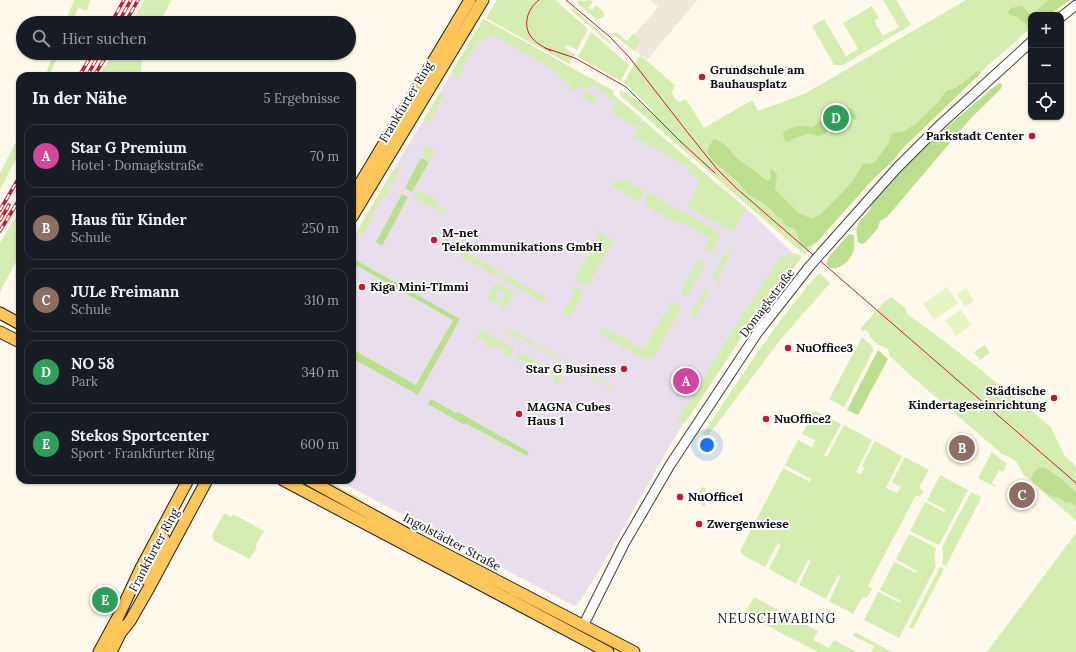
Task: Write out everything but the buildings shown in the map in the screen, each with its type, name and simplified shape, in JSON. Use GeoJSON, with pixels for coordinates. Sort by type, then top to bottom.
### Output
{"type":"FeatureCollection","features":[{"type":"Feature","properties":{"kind":"main road","name":"Frankfurter Ring"},"geometry":{"type":"LineString","coordinates":[[356,190],[470,0]]}},
{"type":"Feature","properties":{"kind":"main road","name":"Frankfurter Ring"},"geometry":{"type":"LineString","coordinates":[[356,210],[483,0]]}},
{"type":"Feature","properties":{"kind":"main road"},"geometry":{"type":"LineString","coordinates":[[0,313],[16,322]]}},
{"type":"Feature","properties":{"kind":"main road"},"geometry":{"type":"LineString","coordinates":[[0,332],[16,340]]}},
{"type":"Feature","properties":{"kind":"main road","name":"Frankfurter Ring"},"geometry":{"type":"LineString","coordinates":[[99,652],[119,615],[141,568],[186,484]]}},
{"type":"Feature","properties":{"kind":"main road","name":"Frankfurter Ring"},"geometry":{"type":"LineString","coordinates":[[119,615],[128,604],[194,484]]}},
{"type":"Feature","properties":{"kind":"main road","name":"Frankfurter Ring"},"geometry":{"type":"LineString","coordinates":[[122,631],[130,621],[150,586],[205,484]]}},
{"type":"Feature","properties":{"kind":"main road","name":"Ingolstädter Straße"},"geometry":{"type":"LineString","coordinates":[[290,484],[608,652]]}},
{"type":"Feature","properties":{"kind":"main road","name":"Ingolstädter Straße"},"geometry":{"type":"LineString","coordinates":[[316,484],[353,505],[634,652]]}},
{"type":"Feature","properties":{"kind":"main road"},"geometry":{"type":"LineString","coordinates":[[334,508],[339,502],[345,505],[353,505]]}},
{"type":"Feature","properties":{"kind":"main road","name":"Frankfurter Ring"},"geometry":{"type":"LineString","coordinates":[[111,652],[165,538]]}},
{"type":"Feature","properties":{"kind":"street"},"geometry":{"type":"LineString","coordinates":[[1064,15],[1076,5]]}},
{"type":"Feature","properties":{"kind":"street","name":"Domagkstraße"},"geometry":{"type":"LineString","coordinates":[[583,626],[624,544],[670,465],[758,332],[822,251],[896,169],[941,124],[1028,45]]}},
{"type":"Feature","properties":{"kind":"shaded area"},"geometry":{"type":"Polygon","coordinates":[[[650,0],[697,0],[647,60],[635,50],[641,40],[634,35],[658,7],[650,0]]]}},
{"type":"Feature","properties":{"kind":"shaded area"},"geometry":{"type":"Polygon","coordinates":[[[484,19],[562,62],[614,98],[746,208],[799,259],[745,331],[673,440],[599,571],[578,604],[574,606],[345,484],[356,484],[356,232],[484,19]]]}},
{"type":"Feature","properties":{"kind":"green space"},"geometry":{"type":"Polygon","coordinates":[[[74,0],[90,0],[87,11],[78,8],[75,16],[68,16],[74,0]]]}},
{"type":"Feature","properties":{"kind":"green space"},"geometry":{"type":"Polygon","coordinates":[[[145,0],[172,0],[163,16],[135,16],[145,0]]]}},
{"type":"Feature","properties":{"kind":"green space"},"geometry":{"type":"Polygon","coordinates":[[[497,0],[555,0],[588,29],[577,50],[567,44],[564,48],[575,54],[569,64],[486,18],[497,0]]]}},
{"type":"Feature","properties":{"kind":"green space"},"geometry":{"type":"Polygon","coordinates":[[[579,0],[590,0],[593,2],[588,8],[592,10],[596,5],[603,11],[605,16],[597,20],[577,3],[579,0]]]}},
{"type":"Feature","properties":{"kind":"green space"},"geometry":{"type":"Polygon","coordinates":[[[883,0],[896,0],[911,25],[843,65],[834,65],[812,26],[824,19],[846,56],[858,49],[843,23],[872,6],[879,18],[874,21],[883,36],[899,27],[883,0]]]}},
{"type":"Feature","properties":{"kind":"green space"},"geometry":{"type":"Polygon","coordinates":[[[966,0],[1068,0],[1051,12],[1028,12],[1028,31],[976,76],[936,114],[878,174],[805,255],[620,95],[620,90],[636,99],[651,112],[653,110],[624,83],[637,58],[641,56],[675,85],[672,93],[675,99],[679,102],[686,99],[704,128],[752,100],[758,111],[806,93],[966,0]]]}},
{"type":"Feature","properties":{"kind":"green space"},"geometry":{"type":"Polygon","coordinates":[[[1048,0],[1070,0],[1053,12],[1035,12],[1048,0]]]}},
{"type":"Feature","properties":{"kind":"green space"},"geometry":{"type":"Polygon","coordinates":[[[1022,6],[1028,12],[1028,26],[1016,16],[1009,15],[1008,12],[1011,8],[1022,6]]]}},
{"type":"Feature","properties":{"kind":"green space"},"geometry":{"type":"Polygon","coordinates":[[[573,8],[611,42],[610,44],[571,10],[573,8]]]}},
{"type":"Feature","properties":{"kind":"green space"},"geometry":{"type":"Polygon","coordinates":[[[483,19],[614,91],[613,94],[642,119],[636,127],[611,113],[617,102],[591,84],[587,90],[579,86],[577,90],[574,89],[572,92],[569,91],[572,85],[557,77],[559,73],[507,43],[489,35],[484,42],[479,40],[458,77],[451,73],[483,19]]]}},
{"type":"Feature","properties":{"kind":"green space"},"geometry":{"type":"Polygon","coordinates":[[[591,32],[629,65],[621,81],[578,57],[591,32]]]}},
{"type":"Feature","properties":{"kind":"green space"},"geometry":{"type":"Polygon","coordinates":[[[616,32],[627,41],[633,34],[641,40],[635,52],[614,35],[616,32]]]}},
{"type":"Feature","properties":{"kind":"green space"},"geometry":{"type":"Polygon","coordinates":[[[51,60],[56,60],[51,72],[47,72],[51,60]]]}},
{"type":"Feature","properties":{"kind":"green space"},"geometry":{"type":"Polygon","coordinates":[[[109,60],[141,60],[142,62],[141,72],[101,72],[109,60]]]}},
{"type":"Feature","properties":{"kind":"green space"},"geometry":{"type":"Polygon","coordinates":[[[977,71],[980,72],[980,74],[903,148],[893,161],[872,180],[817,242],[807,247],[799,241],[794,229],[785,225],[782,219],[778,217],[771,209],[749,195],[738,182],[713,161],[707,152],[714,139],[725,145],[740,161],[768,181],[771,178],[771,169],[777,175],[775,189],[798,213],[812,219],[820,215],[846,189],[863,164],[874,163],[889,143],[892,133],[904,131],[917,123],[939,101],[946,91],[956,88],[977,71]]]}},
{"type":"Feature","properties":{"kind":"green space"},"geometry":{"type":"Polygon","coordinates":[[[999,83],[1001,83],[1002,86],[1000,90],[972,117],[887,217],[880,221],[878,228],[865,243],[862,244],[858,242],[857,227],[859,222],[871,208],[872,202],[922,148],[999,83]]]}},
{"type":"Feature","properties":{"kind":"green space"},"geometry":{"type":"Polygon","coordinates":[[[586,91],[598,99],[595,105],[582,98],[586,91]]]}},
{"type":"Feature","properties":{"kind":"green space"},"geometry":{"type":"Polygon","coordinates":[[[440,93],[442,94],[442,99],[429,123],[423,120],[440,93]]]}},
{"type":"Feature","properties":{"kind":"green space"},"geometry":{"type":"Polygon","coordinates":[[[844,107],[853,109],[857,118],[855,120],[850,116],[839,120],[823,135],[819,136],[810,133],[788,142],[784,140],[783,132],[800,126],[812,128],[832,112],[844,107]]]}},
{"type":"Feature","properties":{"kind":"green space"},"geometry":{"type":"Polygon","coordinates":[[[643,120],[746,209],[733,232],[687,206],[699,184],[699,180],[687,172],[689,167],[633,136],[643,120]]]}},
{"type":"Feature","properties":{"kind":"green space"},"geometry":{"type":"Polygon","coordinates":[[[16,142],[16,159],[0,190],[0,173],[16,142]]]}},
{"type":"Feature","properties":{"kind":"green space"},"geometry":{"type":"Polygon","coordinates":[[[423,144],[435,150],[430,161],[422,156],[426,149],[422,146],[423,144]]]}},
{"type":"Feature","properties":{"kind":"green space"},"geometry":{"type":"Polygon","coordinates":[[[421,158],[429,162],[412,192],[405,188],[421,158]]]}},
{"type":"Feature","properties":{"kind":"green space"},"geometry":{"type":"Polygon","coordinates":[[[395,167],[400,170],[392,185],[386,182],[395,167]]]}},
{"type":"Feature","properties":{"kind":"green space"},"geometry":{"type":"Polygon","coordinates":[[[624,179],[645,191],[639,201],[612,186],[615,180],[621,183],[624,179]]]}},
{"type":"Feature","properties":{"kind":"green space"},"geometry":{"type":"Polygon","coordinates":[[[385,184],[391,187],[385,197],[382,198],[363,233],[364,236],[357,232],[385,184]]]}},
{"type":"Feature","properties":{"kind":"green space"},"geometry":{"type":"Polygon","coordinates":[[[417,191],[424,195],[425,193],[437,200],[435,204],[448,211],[446,215],[414,197],[417,191]]]}},
{"type":"Feature","properties":{"kind":"green space"},"geometry":{"type":"Polygon","coordinates":[[[649,193],[717,231],[720,238],[712,252],[707,252],[705,248],[709,238],[686,225],[675,222],[643,204],[649,193]]]}},
{"type":"Feature","properties":{"kind":"green space"},"geometry":{"type":"Polygon","coordinates":[[[402,194],[408,197],[382,246],[376,242],[402,194]]]}},
{"type":"Feature","properties":{"kind":"green space"},"geometry":{"type":"Polygon","coordinates":[[[16,217],[16,262],[0,292],[0,243],[16,217]]]}},
{"type":"Feature","properties":{"kind":"green space"},"geometry":{"type":"Polygon","coordinates":[[[596,230],[613,240],[588,286],[575,279],[599,235],[595,232],[596,230]]]}},
{"type":"Feature","properties":{"kind":"green space"},"geometry":{"type":"Polygon","coordinates":[[[849,234],[854,235],[854,248],[852,255],[847,262],[841,266],[837,268],[830,268],[826,264],[829,257],[849,234]]]}},
{"type":"Feature","properties":{"kind":"green space"},"geometry":{"type":"Polygon","coordinates":[[[457,248],[500,271],[496,276],[460,256],[456,249],[457,248]]]}},
{"type":"Feature","properties":{"kind":"green space"},"geometry":{"type":"Polygon","coordinates":[[[730,249],[737,253],[732,251],[717,279],[721,281],[719,283],[711,278],[724,255],[727,256],[730,249]]]}},
{"type":"Feature","properties":{"kind":"green space"},"geometry":{"type":"Polygon","coordinates":[[[790,253],[801,256],[801,259],[741,338],[686,422],[676,423],[736,325],[782,256],[790,253]]]}},
{"type":"Feature","properties":{"kind":"green space"},"geometry":{"type":"Polygon","coordinates":[[[356,260],[460,319],[418,395],[356,360],[356,351],[416,385],[453,320],[356,265],[356,260]]]}},
{"type":"Feature","properties":{"kind":"green space"},"geometry":{"type":"Polygon","coordinates":[[[700,261],[705,264],[688,296],[684,296],[681,293],[682,289],[696,263],[700,261]]]}},
{"type":"Feature","properties":{"kind":"green space"},"geometry":{"type":"Polygon","coordinates":[[[502,273],[547,298],[544,303],[500,278],[502,273]]]}},
{"type":"Feature","properties":{"kind":"green space"},"geometry":{"type":"Polygon","coordinates":[[[819,273],[830,283],[781,339],[707,437],[703,434],[772,331],[819,273]]]}},
{"type":"Feature","properties":{"kind":"green space"},"geometry":{"type":"Polygon","coordinates":[[[496,282],[504,287],[502,291],[496,293],[497,298],[495,303],[487,298],[496,282]]]}},
{"type":"Feature","properties":{"kind":"green space"},"geometry":{"type":"Polygon","coordinates":[[[573,286],[584,292],[571,316],[563,311],[562,306],[567,307],[575,292],[570,292],[573,286]]]}},
{"type":"Feature","properties":{"kind":"green space"},"geometry":{"type":"Polygon","coordinates":[[[505,287],[514,292],[503,311],[502,306],[497,303],[499,299],[504,297],[503,291],[505,287]]]}},
{"type":"Feature","properties":{"kind":"green space"},"geometry":{"type":"Polygon","coordinates":[[[706,287],[710,291],[694,319],[689,317],[706,287]]]}},
{"type":"Feature","properties":{"kind":"green space"},"geometry":{"type":"Polygon","coordinates":[[[947,287],[958,303],[934,320],[923,304],[947,287]]]}},
{"type":"Feature","properties":{"kind":"green space"},"geometry":{"type":"Polygon","coordinates":[[[966,288],[974,301],[965,307],[957,294],[966,288]]]}},
{"type":"Feature","properties":{"kind":"green space"},"geometry":{"type":"Polygon","coordinates":[[[891,297],[906,308],[907,314],[947,343],[1051,427],[1064,455],[1076,466],[1076,521],[1023,474],[1016,461],[1002,454],[910,375],[889,355],[888,349],[876,343],[869,336],[870,334],[865,330],[863,331],[860,329],[884,302],[891,297]]]}},
{"type":"Feature","properties":{"kind":"green space"},"geometry":{"type":"Polygon","coordinates":[[[671,301],[680,305],[681,308],[653,358],[647,359],[641,357],[629,350],[630,347],[628,346],[625,348],[600,334],[602,327],[644,350],[664,314],[666,315],[671,301]]]}},
{"type":"Feature","properties":{"kind":"green space"},"geometry":{"type":"Polygon","coordinates":[[[961,310],[972,325],[956,336],[945,320],[961,310]]]}},
{"type":"Feature","properties":{"kind":"green space"},"geometry":{"type":"Polygon","coordinates":[[[506,327],[563,359],[562,361],[518,337],[517,339],[508,331],[506,327]]]}},
{"type":"Feature","properties":{"kind":"green space"},"geometry":{"type":"Polygon","coordinates":[[[481,330],[514,349],[510,356],[504,356],[506,351],[493,344],[490,348],[485,345],[487,340],[481,337],[477,341],[481,330]]]}},
{"type":"Feature","properties":{"kind":"green space"},"geometry":{"type":"Polygon","coordinates":[[[862,337],[873,347],[873,351],[844,407],[829,399],[862,337]]]}},
{"type":"Feature","properties":{"kind":"green space"},"geometry":{"type":"Polygon","coordinates":[[[985,345],[990,353],[980,360],[974,352],[985,345]]]}},
{"type":"Feature","properties":{"kind":"green space"},"geometry":{"type":"Polygon","coordinates":[[[878,350],[888,359],[858,415],[847,410],[878,350]]]}},
{"type":"Feature","properties":{"kind":"green space"},"geometry":{"type":"Polygon","coordinates":[[[520,352],[563,376],[559,383],[553,383],[556,378],[547,373],[544,377],[535,373],[537,368],[521,359],[519,364],[516,362],[515,360],[520,352]]]}},
{"type":"Feature","properties":{"kind":"green space"},"geometry":{"type":"Polygon","coordinates":[[[568,362],[612,386],[609,390],[607,388],[608,386],[567,364],[568,362]]]}},
{"type":"Feature","properties":{"kind":"green space"},"geometry":{"type":"Polygon","coordinates":[[[431,399],[456,413],[458,412],[529,452],[527,456],[467,424],[463,424],[428,404],[431,399]]]}},
{"type":"Feature","properties":{"kind":"green space"},"geometry":{"type":"Polygon","coordinates":[[[816,411],[841,424],[824,455],[827,457],[844,425],[872,440],[856,472],[861,474],[864,468],[862,466],[875,441],[902,456],[886,488],[897,493],[901,487],[892,482],[905,457],[929,470],[919,488],[924,491],[920,497],[916,495],[868,586],[872,589],[867,598],[863,596],[853,614],[829,601],[841,576],[838,575],[826,599],[799,585],[811,561],[808,560],[796,584],[769,569],[781,545],[778,543],[765,567],[744,556],[740,551],[783,468],[810,482],[811,479],[785,465],[798,440],[812,447],[815,440],[802,434],[813,412],[816,411]]]}},
{"type":"Feature","properties":{"kind":"green space"},"geometry":{"type":"Polygon","coordinates":[[[992,452],[1007,464],[1003,472],[999,470],[992,483],[996,486],[995,487],[978,478],[992,452]]]}},
{"type":"Feature","properties":{"kind":"green space"},"geometry":{"type":"Polygon","coordinates":[[[1039,468],[1045,468],[1060,478],[1076,493],[1076,506],[1049,495],[1037,486],[1031,479],[1033,473],[1039,468]]]}},
{"type":"Feature","properties":{"kind":"green space"},"geometry":{"type":"Polygon","coordinates":[[[940,475],[968,490],[939,545],[910,531],[925,502],[944,512],[946,510],[927,500],[940,475]]]}},
{"type":"Feature","properties":{"kind":"green space"},"geometry":{"type":"Polygon","coordinates":[[[330,484],[335,484],[360,498],[355,499],[334,488],[330,484]]]}},
{"type":"Feature","properties":{"kind":"green space"},"geometry":{"type":"Polygon","coordinates":[[[702,487],[705,488],[707,493],[705,507],[695,500],[702,487]]]}},
{"type":"Feature","properties":{"kind":"green space"},"geometry":{"type":"Polygon","coordinates":[[[971,492],[981,497],[980,500],[946,566],[942,564],[942,547],[971,492]]]}},
{"type":"Feature","properties":{"kind":"green space"},"geometry":{"type":"Polygon","coordinates":[[[224,513],[231,517],[233,514],[264,531],[256,544],[257,547],[250,559],[214,541],[212,535],[224,513]]]}},
{"type":"Feature","properties":{"kind":"green space"},"geometry":{"type":"Polygon","coordinates":[[[1076,533],[1076,652],[987,652],[1076,533]]]}},
{"type":"Feature","properties":{"kind":"green space"},"geometry":{"type":"Polygon","coordinates":[[[909,534],[936,548],[934,557],[936,566],[899,638],[864,620],[878,592],[900,603],[901,601],[880,590],[894,562],[916,573],[917,571],[896,559],[909,534]]]}},
{"type":"Feature","properties":{"kind":"green space"},"geometry":{"type":"Polygon","coordinates":[[[940,567],[944,569],[913,629],[909,627],[940,567]]]}},
{"type":"Feature","properties":{"kind":"green space"},"geometry":{"type":"Polygon","coordinates":[[[754,597],[818,631],[813,640],[829,648],[834,640],[857,652],[818,652],[744,614],[754,597]]]}},
{"type":"Feature","properties":{"kind":"green space"},"geometry":{"type":"Polygon","coordinates":[[[855,632],[892,652],[871,652],[874,646],[853,636],[855,632]]]}},
{"type":"Feature","properties":{"kind":"tram line"},"geometry":{"type":"LineString","coordinates":[[539,0],[531,8],[527,18],[527,28],[534,40],[551,51]]}},
{"type":"Feature","properties":{"kind":"tram line"},"geometry":{"type":"LineString","coordinates":[[566,0],[610,37],[629,57],[717,169],[735,187],[1076,483]]}},
{"type":"Feature","properties":{"kind":"tram line"},"geometry":{"type":"LineString","coordinates":[[545,48],[575,58],[626,87],[681,142],[715,173]]}},
{"type":"Feature","properties":{"kind":"railway"},"geometry":{"type":"LineString","coordinates":[[115,16],[124,0]]}},
{"type":"Feature","properties":{"kind":"railway"},"geometry":{"type":"LineString","coordinates":[[122,16],[131,0]]}},
{"type":"Feature","properties":{"kind":"railway"},"geometry":{"type":"LineString","coordinates":[[129,16],[138,0]]}},
{"type":"Feature","properties":{"kind":"railway"},"geometry":{"type":"LineString","coordinates":[[81,72],[89,60]]}},
{"type":"Feature","properties":{"kind":"railway"},"geometry":{"type":"LineString","coordinates":[[89,72],[96,60]]}},
{"type":"Feature","properties":{"kind":"railway"},"geometry":{"type":"LineString","coordinates":[[96,72],[104,60]]}},
{"type":"Feature","properties":{"kind":"railway"},"geometry":{"type":"LineString","coordinates":[[0,210],[16,183]]}},
{"type":"Feature","properties":{"kind":"railway"},"geometry":{"type":"LineString","coordinates":[[0,220],[9,205]]}},
{"type":"Feature","properties":{"kind":"railway"},"geometry":{"type":"LineString","coordinates":[[0,231],[16,205]]}},
{"type":"Feature","properties":{"kind":"place","name":"Grundschule am Bauhausplatz"},"geometry":{"type":"Point","coordinates":[702,77]}},
{"type":"Feature","properties":{"kind":"place","name":"NO 58"},"geometry":{"type":"Point","coordinates":[836,118]}},
{"type":"Feature","properties":{"kind":"place","name":"Parkstadt Center"},"geometry":{"type":"Point","coordinates":[1032,136]}},
{"type":"Feature","properties":{"kind":"place","name":"M-net Telekommunikations GmbH"},"geometry":{"type":"Point","coordinates":[434,240]}},
{"type":"Feature","properties":{"kind":"place","name":"Kiga Mini-TImmi"},"geometry":{"type":"Point","coordinates":[362,287]}},
{"type":"Feature","properties":{"kind":"place","name":"NuOffice3"},"geometry":{"type":"Point","coordinates":[788,348]}},
{"type":"Feature","properties":{"kind":"place","name":"Star G Business"},"geometry":{"type":"Point","coordinates":[624,369]}},
{"type":"Feature","properties":{"kind":"place","name":"Star G Premium"},"geometry":{"type":"Point","coordinates":[686,381]}},
{"type":"Feature","properties":{"kind":"place","name":"Städtische Kindertageseinrichtung"},"geometry":{"type":"Point","coordinates":[1054,398]}},
{"type":"Feature","properties":{"kind":"place","name":"MAGNA Cubes Haus 1"},"geometry":{"type":"Point","coordinates":[519,414]}},
{"type":"Feature","properties":{"kind":"place","name":"NuOffice2"},"geometry":{"type":"Point","coordinates":[766,419]}},
{"type":"Feature","properties":{"kind":"place","name":"Haus für Kinder"},"geometry":{"type":"Point","coordinates":[962,448]}},
{"type":"Feature","properties":{"kind":"place","name":"JULe Freimann"},"geometry":{"type":"Point","coordinates":[1022,495]}},
{"type":"Feature","properties":{"kind":"place","name":"NuOffice1"},"geometry":{"type":"Point","coordinates":[680,497]}},
{"type":"Feature","properties":{"kind":"place","name":"Zwergenwiese"},"geometry":{"type":"Point","coordinates":[699,524]}},
{"type":"Feature","properties":{"kind":"place","name":"Stekos Sportcenter"},"geometry":{"type":"Point","coordinates":[105,600]}},
{"type":"Feature","properties":{"kind":"district","name":"NEUSCHWABING"},"geometry":{"type":"Point","coordinates":[777,618]}}]}
